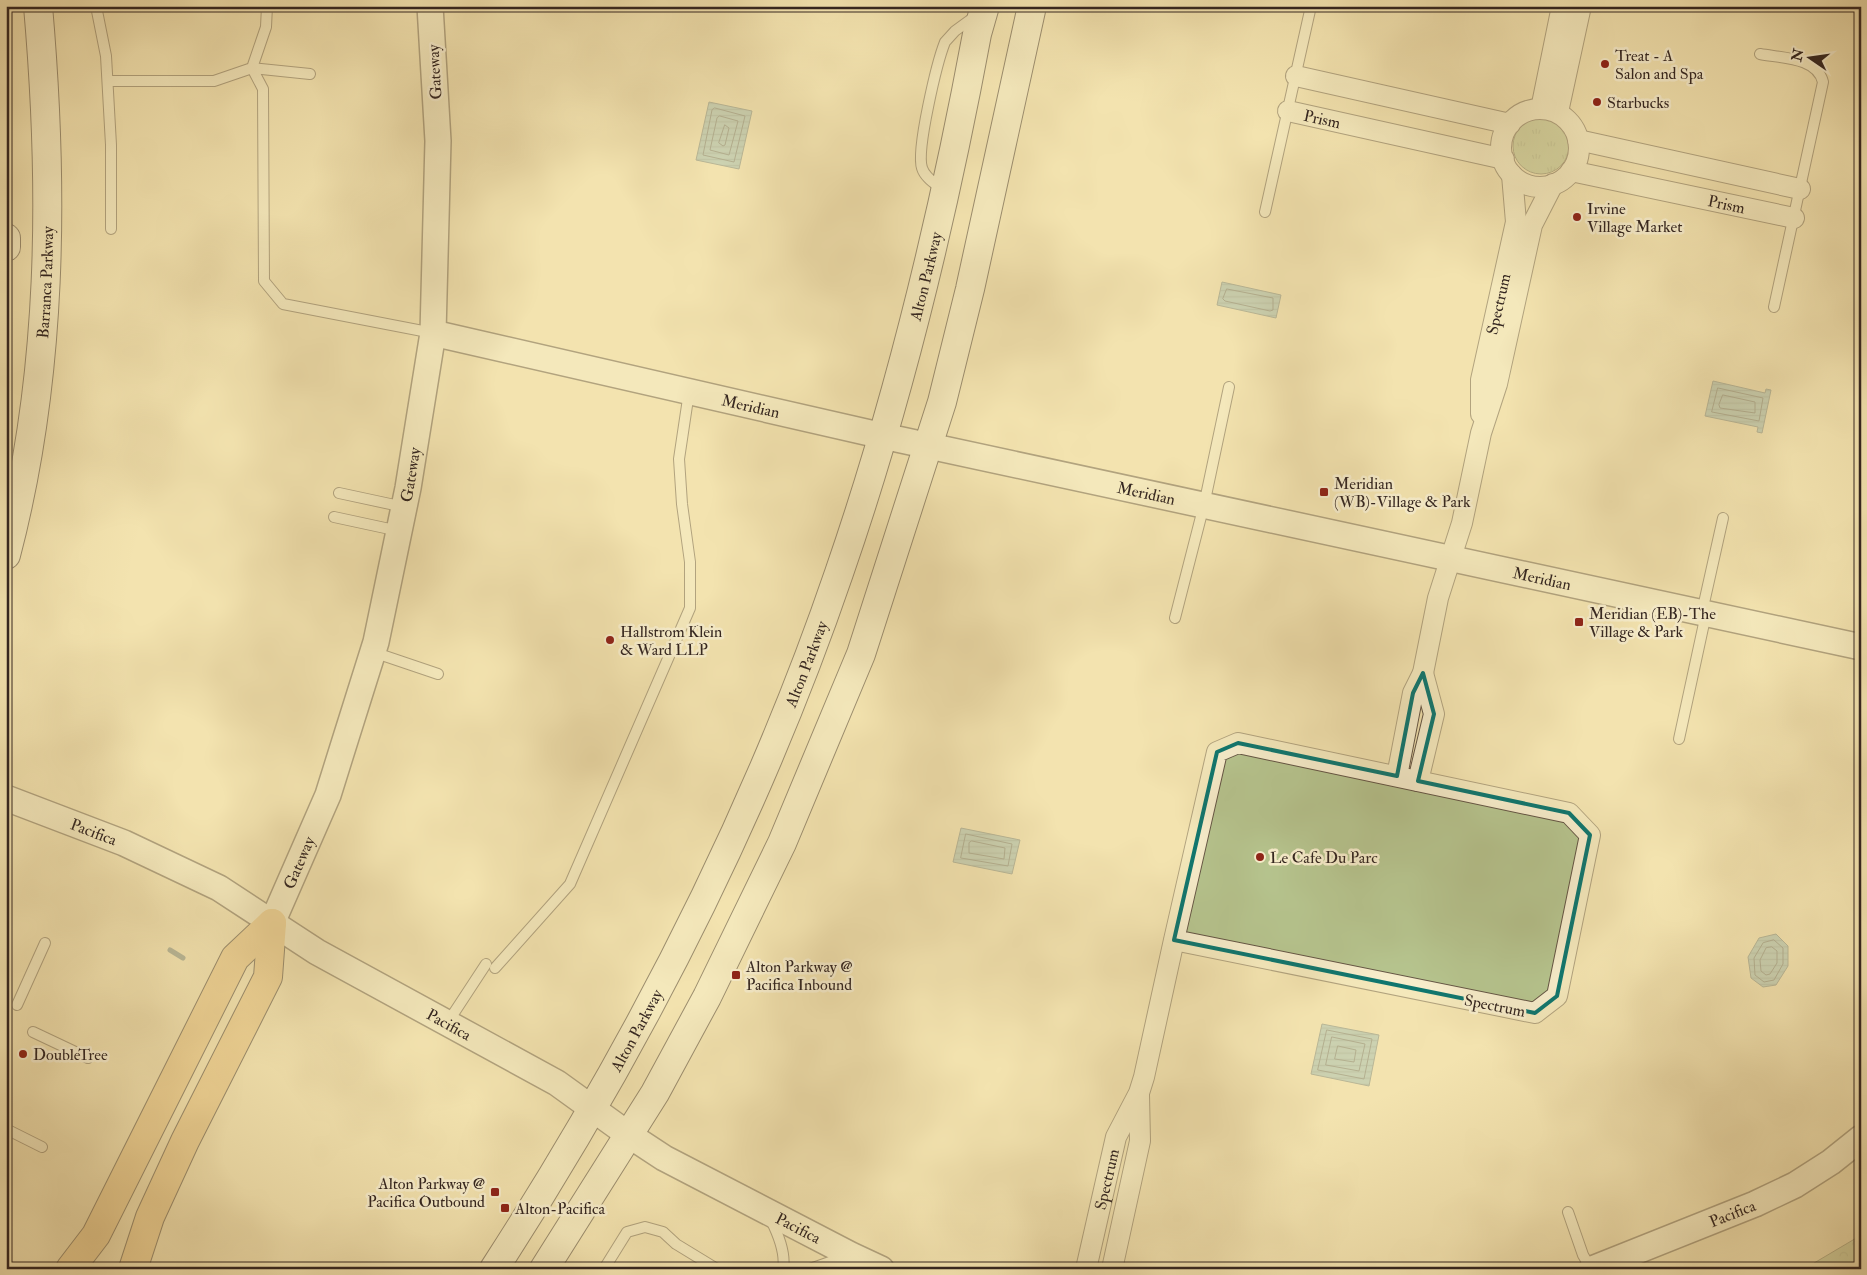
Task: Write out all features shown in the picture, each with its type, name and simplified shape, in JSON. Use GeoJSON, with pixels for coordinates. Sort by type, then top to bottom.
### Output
{"type":"FeatureCollection","features":[{"type":"Feature","properties":{"kind":"highway"},"geometry":{"type":"LineString","coordinates":[[70,1269],[96,1235],[235,958],[272,923]]}},
{"type":"Feature","properties":{"kind":"highway"},"geometry":{"type":"LineString","coordinates":[[133,1269],[150,1217],[181,1149],[268,977],[272,923]]}},
{"type":"Feature","properties":{"kind":"main road","name":"Barranca Parkway"},"geometry":{"type":"LineString","coordinates":[[6,556],[14,527],[37,398],[49,243],[46,91],[38,6]]}},
{"type":"Feature","properties":{"kind":"main road"},"geometry":{"type":"LineString","coordinates":[[544,1269],[660,1085],[708,997],[800,802],[861,654],[945,392],[970,289],[1032,6]]}},
{"type":"Feature","properties":{"kind":"main road","name":"Alton Parkway"},"geometry":{"type":"LineString","coordinates":[[494,1269],[551,1180],[620,1062],[676,957],[767,761],[839,574],[883,436],[919,308],[946,193],[977,34],[985,8]]}},
{"type":"Feature","properties":{"kind":"main road"},"geometry":{"type":"LineString","coordinates":[[6,238],[6,247]]}},
{"type":"Feature","properties":{"kind":"street","name":"Gateway"},"geometry":{"type":"LineString","coordinates":[[272,923],[328,794],[372,652],[405,507],[433,333],[438,141],[430,6]]}},
{"type":"Feature","properties":{"kind":"street"},"geometry":{"type":"LineString","coordinates":[[1549,111],[1562,6]]}},
{"type":"Feature","properties":{"kind":"street"},"geometry":{"type":"LineString","coordinates":[[1549,111],[1580,6]]}},
{"type":"Feature","properties":{"kind":"street"},"geometry":{"type":"LineString","coordinates":[[1296,76],[1510,124]]}},
{"type":"Feature","properties":{"kind":"street","name":"Prism"},"geometry":{"type":"LineString","coordinates":[[1288,111],[1508,167]]}},
{"type":"Feature","properties":{"kind":"street"},"geometry":{"type":"LineString","coordinates":[[1527,111],[1549,111],[1568,120],[1578,140],[1576,162],[1563,179],[1553,184],[1532,186],[1508,167],[1502,144],[1510,124],[1527,111]]}},
{"type":"Feature","properties":{"kind":"street","name":"Prism"},"geometry":{"type":"LineString","coordinates":[[1578,140],[1800,189]]}},
{"type":"Feature","properties":{"kind":"street","name":"Spectrum"},"geometry":{"type":"LineString","coordinates":[[1481,433],[1481,380],[1516,222],[1508,167]]}},
{"type":"Feature","properties":{"kind":"street","name":"Prism"},"geometry":{"type":"LineString","coordinates":[[1571,171],[1794,218]]}},
{"type":"Feature","properties":{"kind":"street","name":"Spectrum"},"geometry":{"type":"LineString","coordinates":[[1397,776],[1413,693],[1423,673],[1438,598],[1462,523],[1481,433],[1497,384],[1532,225],[1553,184]]}},
{"type":"Feature","properties":{"kind":"street","name":"Meridian"},"geometry":{"type":"LineString","coordinates":[[433,333],[883,436],[1861,647]]}},
{"type":"Feature","properties":{"kind":"street","name":"Spectrum"},"geometry":{"type":"LineString","coordinates":[[1418,781],[1434,714],[1423,673]]}},
{"type":"Feature","properties":{"kind":"street","name":"Spectrum"},"geometry":{"type":"LineString","coordinates":[[1112,1269],[1140,1141],[1139,1093],[1217,752],[1238,743],[1569,813],[1590,835],[1557,996],[1535,1013],[1174,940]]}},
{"type":"Feature","properties":{"kind":"street","name":"Pacifica"},"geometry":{"type":"LineString","coordinates":[[6,798],[142,851],[219,888],[317,952],[557,1083],[664,1158],[881,1269]]}},
{"type":"Feature","properties":{"kind":"street","name":"Spectrum"},"geometry":{"type":"LineString","coordinates":[[1086,1269],[1116,1137],[1139,1093]]}},
{"type":"Feature","properties":{"kind":"street","name":"Pacifica"},"geometry":{"type":"LineString","coordinates":[[1592,1269],[1755,1204],[1795,1185],[1831,1162],[1861,1138]]}},
{"type":"Feature","properties":{"kind":"lane"},"geometry":{"type":"LineString","coordinates":[[96,6],[106,56],[108,81],[111,228]]}},
{"type":"Feature","properties":{"kind":"lane"},"geometry":{"type":"LineString","coordinates":[[268,6],[266,26],[252,68],[263,89],[264,281],[283,304],[433,333]]}},
{"type":"Feature","properties":{"kind":"lane"},"geometry":{"type":"LineString","coordinates":[[1265,212],[1311,6]]}},
{"type":"Feature","properties":{"kind":"lane"},"geometry":{"type":"LineString","coordinates":[[1760,54],[1812,65],[1820,72],[1822,82],[1774,307]]}},
{"type":"Feature","properties":{"kind":"lane"},"geometry":{"type":"LineString","coordinates":[[108,81],[214,81],[252,68],[310,74]]}},
{"type":"Feature","properties":{"kind":"lane"},"geometry":{"type":"LineString","coordinates":[[1175,618],[1204,506],[1229,387]]}},
{"type":"Feature","properties":{"kind":"lane"},"geometry":{"type":"LineString","coordinates":[[448,1022],[491,966],[570,884],[690,608],[690,562],[682,504],[679,459],[689,392]]}},
{"type":"Feature","properties":{"kind":"lane"},"geometry":{"type":"LineString","coordinates":[[339,493],[405,507]]}},
{"type":"Feature","properties":{"kind":"lane"},"geometry":{"type":"LineString","coordinates":[[334,516],[399,532]]}},
{"type":"Feature","properties":{"kind":"lane"},"geometry":{"type":"LineString","coordinates":[[1679,739],[1723,518]]}},
{"type":"Feature","properties":{"kind":"lane"},"geometry":{"type":"LineString","coordinates":[[372,652],[438,674]]}},
{"type":"Feature","properties":{"kind":"lane"},"geometry":{"type":"LineString","coordinates":[[18,1005],[45,943]]}},
{"type":"Feature","properties":{"kind":"lane"},"geometry":{"type":"LineString","coordinates":[[33,1032],[88,1058]]}},
{"type":"Feature","properties":{"kind":"lane"},"geometry":{"type":"LineString","coordinates":[[6,1129],[42,1147]]}},
{"type":"Feature","properties":{"kind":"lane"},"geometry":{"type":"LineString","coordinates":[[767,1212],[777,1232],[784,1262],[783,1269]]}},
{"type":"Feature","properties":{"kind":"lane"},"geometry":{"type":"LineString","coordinates":[[1568,1212],[1583,1255],[1592,1269]]}},
{"type":"Feature","properties":{"kind":"lane"},"geometry":{"type":"LineString","coordinates":[[604,1269],[627,1232],[645,1227],[663,1232],[676,1244],[717,1269]]}},
{"type":"Feature","properties":{"kind":"lane"},"geometry":{"type":"LineString","coordinates":[[810,1269],[851,1255]]}},
{"type":"Feature","properties":{"kind":"highlighted area"},"geometry":{"type":"Polygon","coordinates":[[[1423,673],[1434,714],[1418,781],[1569,813],[1590,835],[1557,996],[1535,1013],[1174,940],[1217,752],[1238,743],[1397,776],[1413,693],[1423,673]]]}},
{"type":"Feature","properties":{"kind":"green space"},"geometry":{"type":"Polygon","coordinates":[[[1541,118],[1552,120],[1561,126],[1567,135],[1569,146],[1567,157],[1561,166],[1552,172],[1541,174],[1530,172],[1521,166],[1515,157],[1513,146],[1515,135],[1521,126],[1530,120],[1541,118]]]}},
{"type":"Feature","properties":{"kind":"green space"},"geometry":{"type":"Polygon","coordinates":[[[1238,743],[1569,813],[1590,835],[1557,996],[1535,1013],[1174,940],[1217,752],[1238,743]]]}},
{"type":"Feature","properties":{"kind":"green space"},"geometry":{"type":"Polygon","coordinates":[[[1861,1235],[1861,1269],[1804,1269],[1858,1237],[1861,1235]]]}},
{"type":"Feature","properties":{"kind":"water"},"geometry":{"type":"Polygon","coordinates":[[[709,102],[752,111],[739,169],[696,160],[709,102]]]}},
{"type":"Feature","properties":{"kind":"water"},"geometry":{"type":"Polygon","coordinates":[[[1222,282],[1281,295],[1276,318],[1217,305],[1222,282]]]}},
{"type":"Feature","properties":{"kind":"water"},"geometry":{"type":"Polygon","coordinates":[[[1713,381],[1765,393],[1766,389],[1771,390],[1762,433],[1757,432],[1758,427],[1705,416],[1713,381]]]}},
{"type":"Feature","properties":{"kind":"water"},"geometry":{"type":"Polygon","coordinates":[[[961,828],[1020,840],[1012,874],[953,862],[961,828]]]}},
{"type":"Feature","properties":{"kind":"water"},"geometry":{"type":"Polygon","coordinates":[[[1776,934],[1788,946],[1788,966],[1776,985],[1763,987],[1751,978],[1748,957],[1759,938],[1776,934]]]}},
{"type":"Feature","properties":{"kind":"water"},"geometry":{"type":"Polygon","coordinates":[[[1322,1024],[1379,1035],[1369,1086],[1311,1074],[1322,1024]]]}},
{"type":"Feature","properties":{"kind":"waterway"},"geometry":{"type":"LineString","coordinates":[[170,950],[183,958]]}},
{"type":"Feature","properties":{"kind":"place","name":"Treat - A Salon and Spa"},"geometry":{"type":"Point","coordinates":[1605,64]}},
{"type":"Feature","properties":{"kind":"place","name":"Starbucks"},"geometry":{"type":"Point","coordinates":[1597,102]}},
{"type":"Feature","properties":{"kind":"place","name":"Irvine Village Market"},"geometry":{"type":"Point","coordinates":[1577,217]}},
{"type":"Feature","properties":{"kind":"place","name":"Meridian (WB)-Village & Park"},"geometry":{"type":"Point","coordinates":[1324,492]}},
{"type":"Feature","properties":{"kind":"place","name":"Meridian (EB)-The Village & Park"},"geometry":{"type":"Point","coordinates":[1579,622]}},
{"type":"Feature","properties":{"kind":"place","name":"Hallstrom Klein & Ward LLP"},"geometry":{"type":"Point","coordinates":[610,640]}},
{"type":"Feature","properties":{"kind":"place","name":"Le Cafe Du Parc"},"geometry":{"type":"Point","coordinates":[1260,857]}},
{"type":"Feature","properties":{"kind":"place","name":"Alton Parkway @ Pacifica Inbound"},"geometry":{"type":"Point","coordinates":[736,975]}},
{"type":"Feature","properties":{"kind":"place","name":"DoubleTree"},"geometry":{"type":"Point","coordinates":[23,1054]}},
{"type":"Feature","properties":{"kind":"place","name":"Alton Parkway @ Pacifica Outbound"},"geometry":{"type":"Point","coordinates":[495,1192]}},
{"type":"Feature","properties":{"kind":"place","name":"Alton-Pacifica"},"geometry":{"type":"Point","coordinates":[505,1208]}}]}
